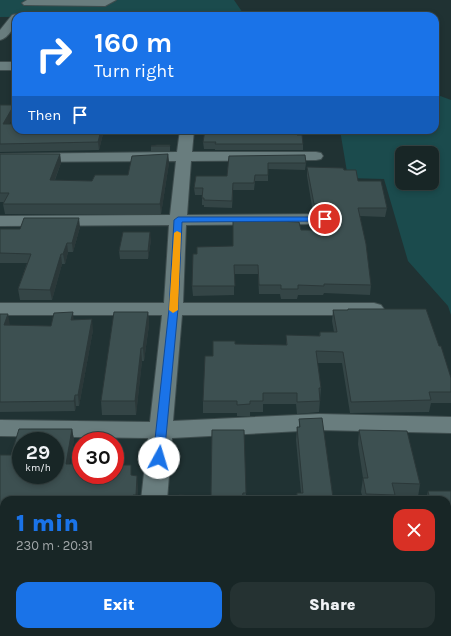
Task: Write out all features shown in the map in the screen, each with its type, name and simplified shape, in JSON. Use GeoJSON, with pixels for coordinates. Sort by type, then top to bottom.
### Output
{"type":"FeatureCollection","features":[{"type":"Feature","properties":{"kind":"street"},"geometry":{"type":"LineString","coordinates":[[19,12],[28,2],[105,3],[111,0]]}},
{"type":"Feature","properties":{"kind":"street"},"geometry":{"type":"LineString","coordinates":[[0,37],[12,21]]}},
{"type":"Feature","properties":{"kind":"street"},"geometry":{"type":"LineString","coordinates":[[0,66],[12,66]]}},
{"type":"Feature","properties":{"kind":"street"},"geometry":{"type":"LineString","coordinates":[[154,496],[173,309],[178,220],[187,134]]}},
{"type":"Feature","properties":{"kind":"street"},"geometry":{"type":"LineString","coordinates":[[0,158],[316,156]]}},
{"type":"Feature","properties":{"kind":"street"},"geometry":{"type":"LineString","coordinates":[[0,221],[325,219]]}},
{"type":"Feature","properties":{"kind":"street"},"geometry":{"type":"LineString","coordinates":[[0,309],[391,309]]}},
{"type":"Feature","properties":{"kind":"street"},"geometry":{"type":"LineString","coordinates":[[0,428],[161,430],[319,422],[451,425]]}},
{"type":"Feature","properties":{"kind":"shaded area"},"geometry":{"type":"Polygon","coordinates":[[[0,0],[234,0],[242,12],[12,12],[12,17],[0,17],[0,0]]]}},
{"type":"Feature","properties":{"kind":"shaded area"},"geometry":{"type":"Polygon","coordinates":[[[439,96],[451,100],[451,315],[448,306],[408,261],[384,179],[348,178],[341,134],[439,134],[439,96]]]}},
{"type":"Feature","properties":{"kind":"building"},"geometry":{"type":"Polygon","coordinates":[[[0,105],[12,105],[12,108],[3,124],[12,124],[12,134],[100,134],[98,142],[0,144],[0,105]]]}},
{"type":"Feature","properties":{"kind":"building"},"geometry":{"type":"Polygon","coordinates":[[[204,134],[297,134],[302,135],[303,144],[215,144],[216,142],[203,142],[204,134]]]}},
{"type":"Feature","properties":{"kind":"building"},"geometry":{"type":"Polygon","coordinates":[[[170,145],[170,146],[151,146],[170,145]]]}},
{"type":"Feature","properties":{"kind":"building"},"geometry":{"type":"Polygon","coordinates":[[[0,154],[60,154],[50,180],[92,181],[95,175],[128,175],[132,156],[168,154],[160,204],[3,204],[9,193],[0,193],[0,154]]]}},
{"type":"Feature","properties":{"kind":"building"},"geometry":{"type":"Polygon","coordinates":[[[305,155],[306,163],[268,163],[268,175],[255,175],[254,183],[233,183],[232,201],[204,200],[204,198],[202,198],[203,188],[194,188],[196,176],[227,176],[229,156],[305,155]]]}},
{"type":"Feature","properties":{"kind":"building"},"geometry":{"type":"Polygon","coordinates":[[[307,167],[343,168],[344,170],[356,170],[358,181],[381,181],[387,208],[358,208],[366,244],[371,285],[298,285],[298,289],[281,289],[281,285],[259,285],[258,265],[234,265],[235,286],[192,286],[193,254],[197,254],[197,247],[233,246],[233,219],[299,222],[301,230],[337,230],[333,204],[314,204],[307,167]]]}},
{"type":"Feature","properties":{"kind":"building"},"geometry":{"type":"Polygon","coordinates":[[[24,218],[79,218],[72,243],[67,243],[63,254],[61,254],[50,290],[18,289],[31,254],[0,253],[0,229],[20,229],[24,218]]]}},
{"type":"Feature","properties":{"kind":"building"},"geometry":{"type":"Polygon","coordinates":[[[123,232],[150,232],[148,251],[119,251],[123,232]]]}},
{"type":"Feature","properties":{"kind":"building"},"geometry":{"type":"Polygon","coordinates":[[[426,309],[439,346],[441,346],[451,378],[451,392],[429,392],[431,400],[351,402],[343,352],[316,351],[321,388],[319,388],[320,401],[297,402],[297,393],[263,393],[263,401],[250,401],[250,404],[237,405],[237,401],[203,401],[205,356],[213,356],[213,341],[235,341],[235,344],[287,345],[286,335],[320,336],[320,332],[337,332],[333,310],[426,309]]]}},
{"type":"Feature","properties":{"kind":"building"},"geometry":{"type":"Polygon","coordinates":[[[73,312],[71,320],[92,319],[78,395],[75,395],[74,401],[0,402],[0,314],[8,314],[4,325],[51,326],[54,313],[73,312]]]}},
{"type":"Feature","properties":{"kind":"building"},"geometry":{"type":"Polygon","coordinates":[[[114,312],[148,312],[143,348],[141,348],[135,401],[101,401],[114,312]]]}},
{"type":"Feature","properties":{"kind":"building"},"geometry":{"type":"Polygon","coordinates":[[[322,418],[333,496],[297,496],[297,493],[303,493],[297,427],[300,427],[299,419],[322,418]]]}},
{"type":"Feature","properties":{"kind":"building"},"geometry":{"type":"Polygon","coordinates":[[[19,429],[72,429],[66,464],[72,464],[72,484],[124,484],[124,465],[131,465],[131,475],[137,476],[136,495],[133,496],[0,496],[0,455],[11,455],[12,452],[12,484],[64,484],[64,432],[18,432],[19,429]]]}},
{"type":"Feature","properties":{"kind":"building"},"geometry":{"type":"Polygon","coordinates":[[[212,430],[244,430],[246,493],[243,493],[243,496],[211,496],[212,430]]]}},
{"type":"Feature","properties":{"kind":"building"},"geometry":{"type":"Polygon","coordinates":[[[359,430],[407,431],[420,484],[392,483],[395,495],[366,494],[363,478],[368,478],[359,430]]]}},
{"type":"Feature","properties":{"kind":"building"},"geometry":{"type":"Polygon","coordinates":[[[428,491],[451,491],[451,496],[429,496],[428,491]]]}},
{"type":"Feature","properties":{"kind":"slow traffic"},"geometry":{"type":"LineString","coordinates":[[173,310],[177,233]]}},
{"type":"Feature","properties":{"kind":"route"},"geometry":{"type":"LineString","coordinates":[[159,458],[173,309],[178,220],[325,219]]}}]}
